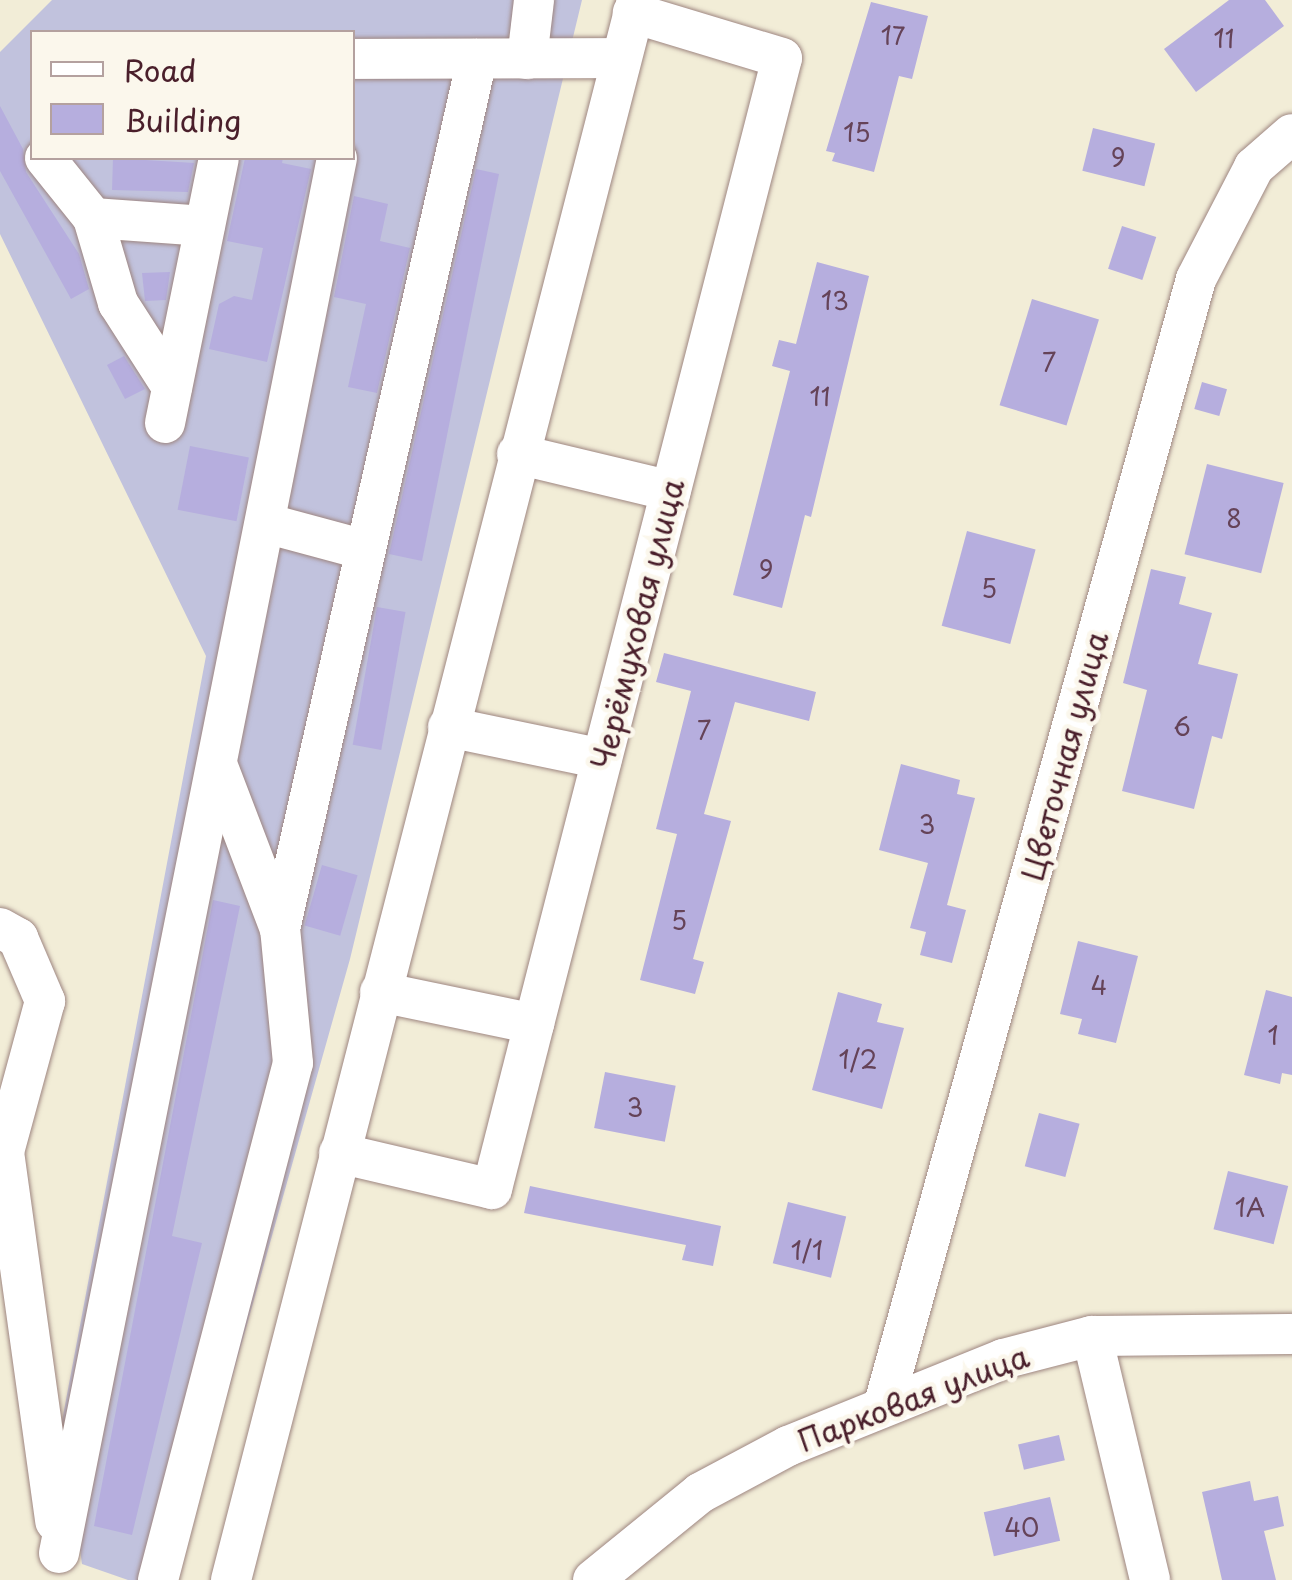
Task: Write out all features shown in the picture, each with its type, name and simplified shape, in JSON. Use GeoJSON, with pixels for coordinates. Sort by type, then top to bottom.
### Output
{"type":"FeatureCollection","features":[{"type":"Feature","properties":{"kind":"street"},"geometry":{"type":"LineString","coordinates":[[528,59],[534,0]]}},
{"type":"Feature","properties":{"kind":"street"},"geometry":{"type":"LineString","coordinates":[[230,1580],[635,6]]}},
{"type":"Feature","properties":{"kind":"street","name":"Черёмуховая улица"},"geometry":{"type":"LineString","coordinates":[[340,1153],[492,1188],[782,58],[635,6]]}},
{"type":"Feature","properties":{"kind":"street"},"geometry":{"type":"LineString","coordinates":[[355,67],[476,59],[620,58]]}},
{"type":"Feature","properties":{"kind":"street"},"geometry":{"type":"LineString","coordinates":[[280,929],[476,59]]}},
{"type":"Feature","properties":{"kind":"street","name":"Цветочная улица"},"geometry":{"type":"LineString","coordinates":[[884,1404],[1196,278],[1254,167],[1292,134]]}},
{"type":"Feature","properties":{"kind":"street"},"geometry":{"type":"LineString","coordinates":[[47,160],[93,218],[118,303],[169,405],[219,160]]}},
{"type":"Feature","properties":{"kind":"street"},"geometry":{"type":"LineString","coordinates":[[60,1566],[338,160]]}},
{"type":"Feature","properties":{"kind":"street"},"geometry":{"type":"LineString","coordinates":[[93,218],[205,226]]}},
{"type":"Feature","properties":{"kind":"street"},"geometry":{"type":"LineString","coordinates":[[517,454],[671,491]]}},
{"type":"Feature","properties":{"kind":"street"},"geometry":{"type":"LineString","coordinates":[[264,523],[366,550]]}},
{"type":"Feature","properties":{"kind":"street"},"geometry":{"type":"LineString","coordinates":[[448,726],[602,759]]}},
{"type":"Feature","properties":{"kind":"street"},"geometry":{"type":"LineString","coordinates":[[158,1580],[294,1063],[280,929],[217,764]]}},
{"type":"Feature","properties":{"kind":"street"},"geometry":{"type":"LineString","coordinates":[[0,928],[18,938],[45,1001],[4,1152],[60,1566]]}},
{"type":"Feature","properties":{"kind":"street"},"geometry":{"type":"LineString","coordinates":[[380,992],[534,1024]]}},
{"type":"Feature","properties":{"kind":"street","name":"Парковая улица"},"geometry":{"type":"LineString","coordinates":[[593,1580],[623,1551],[700,1492],[884,1404],[1004,1359],[1092,1336],[1292,1334]]}},
{"type":"Feature","properties":{"kind":"street"},"geometry":{"type":"LineString","coordinates":[[1092,1336],[1150,1580]]}},
{"type":"Feature","properties":{"kind":"shaded area"},"geometry":{"type":"Polygon","coordinates":[[[52,0],[582,0],[350,959],[175,1580],[128,1580],[82,1564],[62,1421],[206,656],[0,234],[0,52],[52,0]]]}},
{"type":"Feature","properties":{"kind":"building"},"geometry":{"type":"Polygon","coordinates":[[[1229,0],[1265,0],[1284,26],[1196,92],[1164,49],[1229,0]]]}},
{"type":"Feature","properties":{"kind":"building"},"geometry":{"type":"Polygon","coordinates":[[[871,2],[928,16],[912,79],[899,76],[874,172],[832,161],[835,153],[826,151],[871,2]]]}},
{"type":"Feature","properties":{"kind":"building"},"geometry":{"type":"Polygon","coordinates":[[[0,106],[23,149],[26,172],[79,254],[89,289],[71,299],[0,171],[0,106]]]}},
{"type":"Feature","properties":{"kind":"building"},"geometry":{"type":"Polygon","coordinates":[[[1093,128],[1155,143],[1144,186],[1082,171],[1093,128]]]}},
{"type":"Feature","properties":{"kind":"building"},"geometry":{"type":"Polygon","coordinates":[[[113,160],[194,163],[188,192],[112,190],[113,160]]]}},
{"type":"Feature","properties":{"kind":"building"},"geometry":{"type":"Polygon","coordinates":[[[245,160],[283,160],[282,163],[311,169],[267,362],[209,349],[219,304],[234,296],[252,300],[263,248],[227,241],[245,160]]]}},
{"type":"Feature","properties":{"kind":"building"},"geometry":{"type":"Polygon","coordinates":[[[476,169],[499,174],[422,561],[389,554],[476,169]]]}},
{"type":"Feature","properties":{"kind":"building"},"geometry":{"type":"Polygon","coordinates":[[[354,196],[388,204],[380,241],[410,248],[377,393],[348,387],[366,304],[334,297],[354,196]]]}},
{"type":"Feature","properties":{"kind":"building"},"geometry":{"type":"Polygon","coordinates":[[[1122,226],[1156,237],[1142,280],[1108,269],[1122,226]]]}},
{"type":"Feature","properties":{"kind":"building"},"geometry":{"type":"Polygon","coordinates":[[[817,262],[869,276],[811,517],[805,515],[782,608],[733,595],[790,371],[772,366],[779,340],[796,344],[817,262]]]}},
{"type":"Feature","properties":{"kind":"building"},"geometry":{"type":"Polygon","coordinates":[[[170,272],[166,300],[145,301],[142,273],[170,272]]]}},
{"type":"Feature","properties":{"kind":"building"},"geometry":{"type":"Polygon","coordinates":[[[1032,299],[1099,319],[1066,426],[1000,405],[1032,299]]]}},
{"type":"Feature","properties":{"kind":"building"},"geometry":{"type":"Polygon","coordinates":[[[124,356],[145,389],[125,399],[107,365],[124,356]]]}},
{"type":"Feature","properties":{"kind":"building"},"geometry":{"type":"Polygon","coordinates":[[[1202,382],[1227,389],[1219,416],[1194,409],[1202,382]]]}},
{"type":"Feature","properties":{"kind":"building"},"geometry":{"type":"Polygon","coordinates":[[[190,446],[249,457],[236,521],[178,510],[190,446]]]}},
{"type":"Feature","properties":{"kind":"building"},"geometry":{"type":"Polygon","coordinates":[[[1207,464],[1284,483],[1261,573],[1185,554],[1207,464]]]}},
{"type":"Feature","properties":{"kind":"building"},"geometry":{"type":"Polygon","coordinates":[[[967,531],[1036,549],[1010,644],[942,626],[967,531]]]}},
{"type":"Feature","properties":{"kind":"building"},"geometry":{"type":"Polygon","coordinates":[[[1151,569],[1186,577],[1179,604],[1212,613],[1198,664],[1238,674],[1222,739],[1212,736],[1194,809],[1122,791],[1147,690],[1123,683],[1151,569]]]}},
{"type":"Feature","properties":{"kind":"building"},"geometry":{"type":"Polygon","coordinates":[[[377,607],[406,612],[381,750],[353,745],[377,607]]]}},
{"type":"Feature","properties":{"kind":"building"},"geometry":{"type":"Polygon","coordinates":[[[664,653],[816,692],[809,721],[735,702],[704,814],[731,821],[693,959],[704,962],[695,994],[640,980],[677,834],[656,829],[691,691],[656,682],[664,653]]]}},
{"type":"Feature","properties":{"kind":"building"},"geometry":{"type":"Polygon","coordinates":[[[901,764],[960,780],[957,794],[975,798],[947,905],[966,910],[952,963],[920,955],[926,932],[910,928],[928,863],[879,850],[901,764]]]}},
{"type":"Feature","properties":{"kind":"building"},"geometry":{"type":"Polygon","coordinates":[[[322,865],[358,875],[340,936],[305,926],[322,865]]]}},
{"type":"Feature","properties":{"kind":"building"},"geometry":{"type":"Polygon","coordinates":[[[213,900],[240,906],[172,1236],[202,1243],[132,1535],[94,1526],[213,900]]]}},
{"type":"Feature","properties":{"kind":"building"},"geometry":{"type":"Polygon","coordinates":[[[1078,941],[1138,956],[1116,1043],[1078,1034],[1082,1019],[1060,1014],[1078,941]]]}},
{"type":"Feature","properties":{"kind":"building"},"geometry":{"type":"Polygon","coordinates":[[[1266,990],[1292,997],[1292,1075],[1282,1073],[1280,1084],[1244,1075],[1266,990]]]}},
{"type":"Feature","properties":{"kind":"building"},"geometry":{"type":"Polygon","coordinates":[[[838,992],[882,1004],[877,1022],[904,1028],[882,1109],[812,1090],[838,992]]]}},
{"type":"Feature","properties":{"kind":"building"},"geometry":{"type":"Polygon","coordinates":[[[605,1072],[676,1086],[665,1142],[594,1128],[605,1072]]]}},
{"type":"Feature","properties":{"kind":"building"},"geometry":{"type":"Polygon","coordinates":[[[1039,1113],[1080,1124],[1065,1177],[1025,1166],[1039,1113]]]}},
{"type":"Feature","properties":{"kind":"building"},"geometry":{"type":"Polygon","coordinates":[[[1228,1171],[1288,1186],[1274,1244],[1213,1229],[1228,1171]]]}},
{"type":"Feature","properties":{"kind":"building"},"geometry":{"type":"Polygon","coordinates":[[[530,1186],[721,1226],[713,1266],[682,1260],[686,1245],[524,1213],[530,1186]]]}},
{"type":"Feature","properties":{"kind":"building"},"geometry":{"type":"Polygon","coordinates":[[[788,1202],[846,1217],[831,1278],[773,1263],[788,1202]]]}},
{"type":"Feature","properties":{"kind":"building"},"geometry":{"type":"Polygon","coordinates":[[[1059,1435],[1065,1460],[1024,1470],[1018,1444],[1059,1435]]]}},
{"type":"Feature","properties":{"kind":"building"},"geometry":{"type":"Polygon","coordinates":[[[1250,1481],[1254,1501],[1278,1496],[1284,1526],[1264,1531],[1276,1580],[1222,1580],[1202,1492],[1250,1481]]]}},
{"type":"Feature","properties":{"kind":"building"},"geometry":{"type":"Polygon","coordinates":[[[1050,1497],[1060,1541],[994,1556],[984,1512],[1050,1497]]]}}]}
